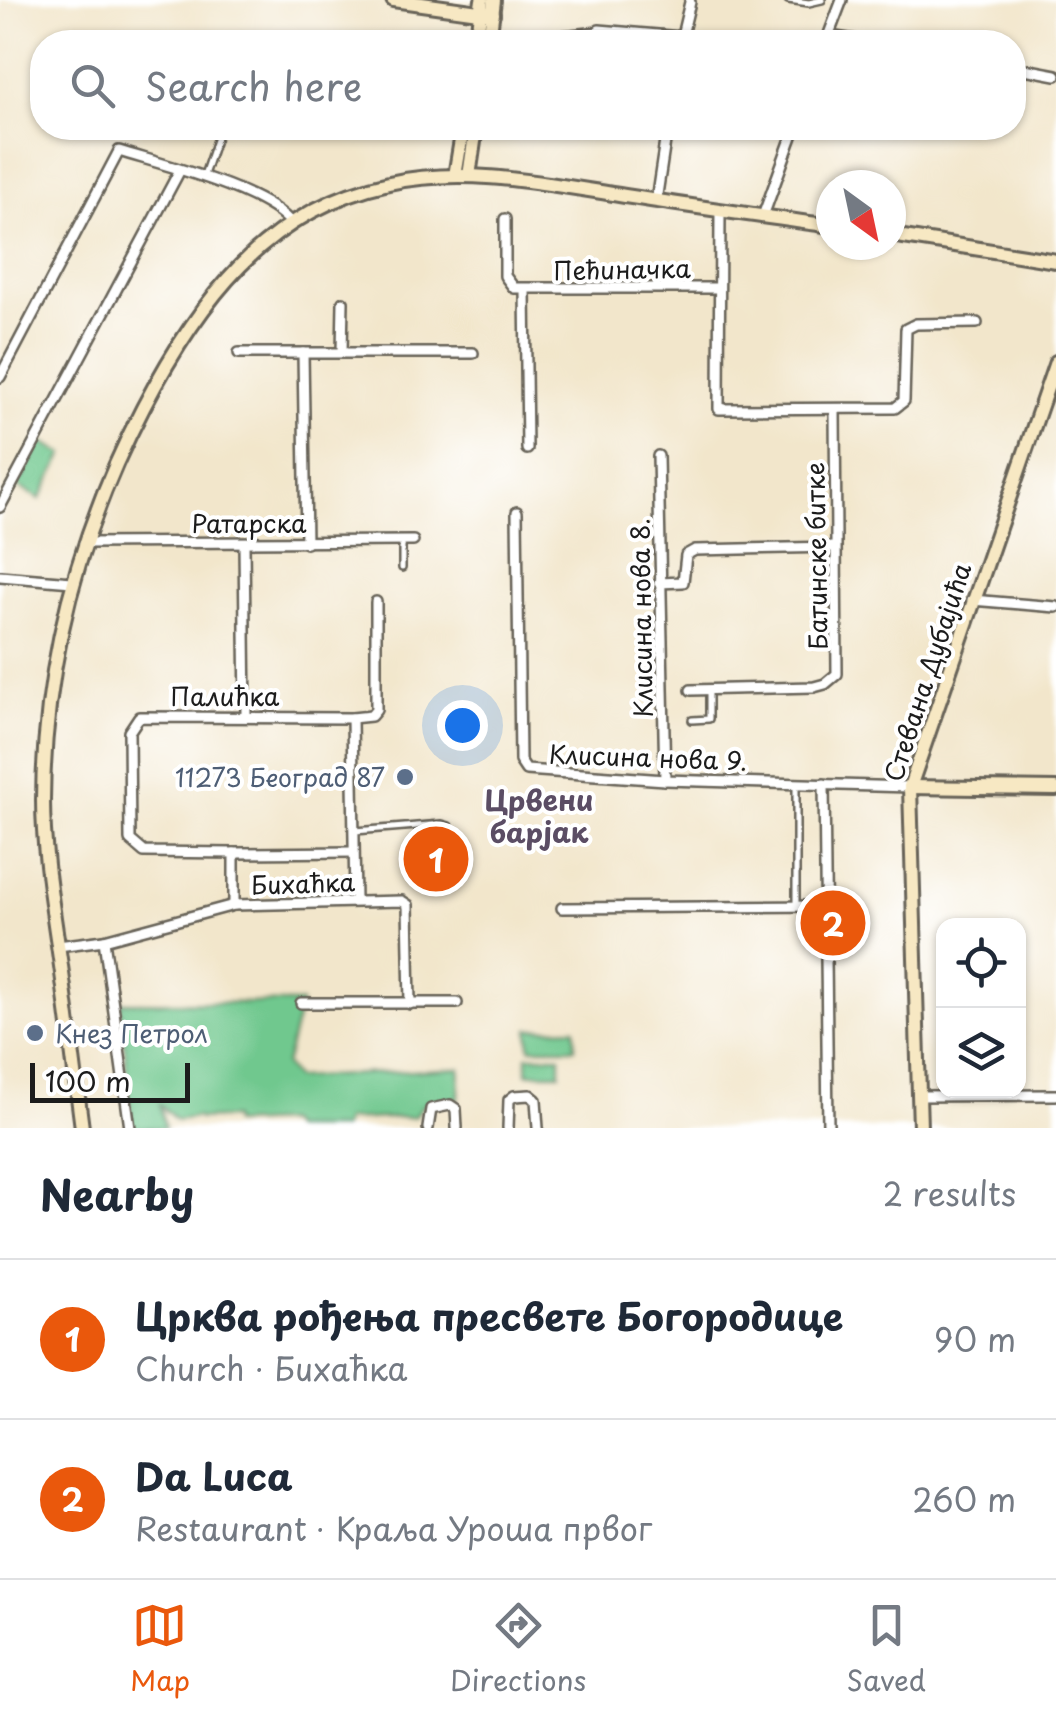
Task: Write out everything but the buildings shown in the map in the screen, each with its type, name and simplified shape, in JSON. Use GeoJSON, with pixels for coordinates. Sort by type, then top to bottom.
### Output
{"type":"FeatureCollection","features":[{"type":"Feature","properties":{"kind":"street"},"geometry":{"type":"LineString","coordinates":[[393,0],[487,7]]}},
{"type":"Feature","properties":{"kind":"street"},"geometry":{"type":"LineString","coordinates":[[830,30],[842,0]]}},
{"type":"Feature","properties":{"kind":"street"},"geometry":{"type":"LineString","coordinates":[[684,30],[690,1]]}},
{"type":"Feature","properties":{"kind":"street"},"geometry":{"type":"LineString","coordinates":[[1026,69],[1056,75]]}},
{"type":"Feature","properties":{"kind":"street"},"geometry":{"type":"LineString","coordinates":[[462,176],[463,140]]}},
{"type":"Feature","properties":{"kind":"street"},"geometry":{"type":"LineString","coordinates":[[462,176],[472,140]]}},
{"type":"Feature","properties":{"kind":"street"},"geometry":{"type":"LineString","coordinates":[[656,201],[666,140]]}},
{"type":"Feature","properties":{"kind":"street"},"geometry":{"type":"LineString","coordinates":[[764,216],[791,140]]}},
{"type":"Feature","properties":{"kind":"street"},"geometry":{"type":"LineString","coordinates":[[0,377],[119,151],[203,177],[276,207],[292,224]]}},
{"type":"Feature","properties":{"kind":"street"},"geometry":{"type":"LineString","coordinates":[[0,507],[180,170]]}},
{"type":"Feature","properties":{"kind":"street"},"geometry":{"type":"LineString","coordinates":[[82,1128],[47,859],[44,764],[52,675],[84,543],[126,441],[186,332],[230,274],[263,244],[333,201],[368,188],[420,178],[500,178],[816,224]]}},
{"type":"Feature","properties":{"kind":"street"},"geometry":{"type":"LineString","coordinates":[[720,210],[720,409],[896,408],[902,404],[904,334],[911,325],[977,323]]}},
{"type":"Feature","properties":{"kind":"street","name":"Пећиначка"},"geometry":{"type":"LineString","coordinates":[[505,219],[506,280],[514,288],[719,288]]}},
{"type":"Feature","properties":{"kind":"street"},"geometry":{"type":"LineString","coordinates":[[906,238],[1056,261]]}},
{"type":"Feature","properties":{"kind":"street","name":"Пећиначка"},"geometry":{"type":"LineString","coordinates":[[525,290],[527,449]]}},
{"type":"Feature","properties":{"kind":"street"},"geometry":{"type":"LineString","coordinates":[[342,352],[343,302]]}},
{"type":"Feature","properties":{"kind":"street"},"geometry":{"type":"LineString","coordinates":[[239,353],[473,353]]}},
{"type":"Feature","properties":{"kind":"street"},"geometry":{"type":"LineString","coordinates":[[304,353],[306,543]]}},
{"type":"Feature","properties":{"kind":"street","name":"Стевана Дубајића"},"geometry":{"type":"LineString","coordinates":[[920,1128],[910,787],[1056,362]]}},
{"type":"Feature","properties":{"kind":"street","name":"Батинске битке"},"geometry":{"type":"LineString","coordinates":[[691,690],[814,686],[832,679],[838,666],[835,408]]}},
{"type":"Feature","properties":{"kind":"street","name":"Клисина нова 8."},"geometry":{"type":"LineString","coordinates":[[658,456],[665,780]]}},
{"type":"Feature","properties":{"kind":"street","name":"Клисина нова 9."},"geometry":{"type":"LineString","coordinates":[[518,512],[522,766],[535,773],[910,787]]}},
{"type":"Feature","properties":{"kind":"street","name":"Ратарска"},"geometry":{"type":"LineString","coordinates":[[84,543],[408,541]]}},
{"type":"Feature","properties":{"kind":"street"},"geometry":{"type":"LineString","coordinates":[[244,544],[246,715]]}},
{"type":"Feature","properties":{"kind":"street"},"geometry":{"type":"LineString","coordinates":[[659,583],[682,582],[686,555],[695,550],[835,547]]}},
{"type":"Feature","properties":{"kind":"street"},"geometry":{"type":"LineString","coordinates":[[0,576],[72,582]]}},
{"type":"Feature","properties":{"kind":"street"},"geometry":{"type":"LineString","coordinates":[[972,600],[1056,607]]}},
{"type":"Feature","properties":{"kind":"street"},"geometry":{"type":"LineString","coordinates":[[355,901],[352,718],[371,716],[376,710],[376,602]]}},
{"type":"Feature","properties":{"kind":"street","name":"Палићка"},"geometry":{"type":"LineString","coordinates":[[352,718],[246,715],[147,716],[134,720],[129,732],[130,840],[144,852],[354,852]]}},
{"type":"Feature","properties":{"kind":"street"},"geometry":{"type":"LineString","coordinates":[[824,784],[828,1128]]}},
{"type":"Feature","properties":{"kind":"street"},"geometry":{"type":"LineString","coordinates":[[910,787],[1056,789]]}},
{"type":"Feature","properties":{"kind":"street"},"geometry":{"type":"LineString","coordinates":[[234,853],[234,905]]}},
{"type":"Feature","properties":{"kind":"street","name":"Бихаћка"},"geometry":{"type":"LineString","coordinates":[[58,946],[104,940],[234,905],[402,901],[408,905],[410,1004]]}},
{"type":"Feature","properties":{"kind":"street"},"geometry":{"type":"LineString","coordinates":[[562,908],[825,906]]}},
{"type":"Feature","properties":{"kind":"street"},"geometry":{"type":"LineString","coordinates":[[104,940],[130,1128]]}},
{"type":"Feature","properties":{"kind":"street"},"geometry":{"type":"LineString","coordinates":[[301,1003],[457,1004]]}},
{"type":"Feature","properties":{"kind":"street"},"geometry":{"type":"LineString","coordinates":[[508,1128],[509,1100],[530,1095],[536,1100],[538,1128]]}},
{"type":"Feature","properties":{"kind":"street"},"geometry":{"type":"LineString","coordinates":[[919,1096],[1056,1095]]}},
{"type":"Feature","properties":{"kind":"street"},"geometry":{"type":"LineString","coordinates":[[428,1128],[428,1115],[439,1105],[456,1109],[457,1128]]}},
{"type":"Feature","properties":{"kind":"lane"},"geometry":{"type":"LineString","coordinates":[[788,0],[822,0]]}},
{"type":"Feature","properties":{"kind":"lane"},"geometry":{"type":"LineString","coordinates":[[203,177],[216,140]]}},
{"type":"Feature","properties":{"kind":"lane"},"geometry":{"type":"LineString","coordinates":[[402,568],[408,541]]}},
{"type":"Feature","properties":{"kind":"lane"},"geometry":{"type":"LineString","coordinates":[[692,720],[710,720],[710,689]]}},
{"type":"Feature","properties":{"kind":"lane"},"geometry":{"type":"LineString","coordinates":[[796,782],[796,906]]}},
{"type":"Feature","properties":{"kind":"lane"},"geometry":{"type":"LineString","coordinates":[[354,831],[442,824],[449,826],[461,850]]}},
{"type":"Feature","properties":{"kind":"green space"},"geometry":{"type":"Polygon","coordinates":[[[41,441],[64,454],[40,499],[17,486],[41,441]]]}},
{"type":"Feature","properties":{"kind":"green space"},"geometry":{"type":"Polygon","coordinates":[[[120,1002],[301,1003],[285,1065],[295,1078],[460,1068],[459,1098],[423,1105],[414,1117],[345,1120],[343,1128],[292,1128],[286,1122],[233,1124],[232,1118],[176,1120],[160,1105],[165,1128],[132,1128],[120,1002]]]}},
{"type":"Feature","properties":{"kind":"green space"},"geometry":{"type":"Polygon","coordinates":[[[575,1028],[575,1048],[530,1048],[529,1029],[575,1028]]]}},
{"type":"Feature","properties":{"kind":"green space"},"geometry":{"type":"Polygon","coordinates":[[[527,1056],[560,1056],[560,1073],[527,1073],[527,1056]]]}},
{"type":"Feature","properties":{"kind":"place","name":"11273 Београд 87"},"geometry":{"type":"Point","coordinates":[405,777]}},
{"type":"Feature","properties":{"kind":"place","name":"Црква рођења пресвете Богородице"},"geometry":{"type":"Point","coordinates":[436,859]}},
{"type":"Feature","properties":{"kind":"place","name":"Da Luca"},"geometry":{"type":"Point","coordinates":[833,923]}},
{"type":"Feature","properties":{"kind":"place","name":"Кнез Петрол"},"geometry":{"type":"Point","coordinates":[35,1033]}},
{"type":"Feature","properties":{"kind":"district","name":"Црвени барјак"},"geometry":{"type":"Point","coordinates":[539,815]}}]}
